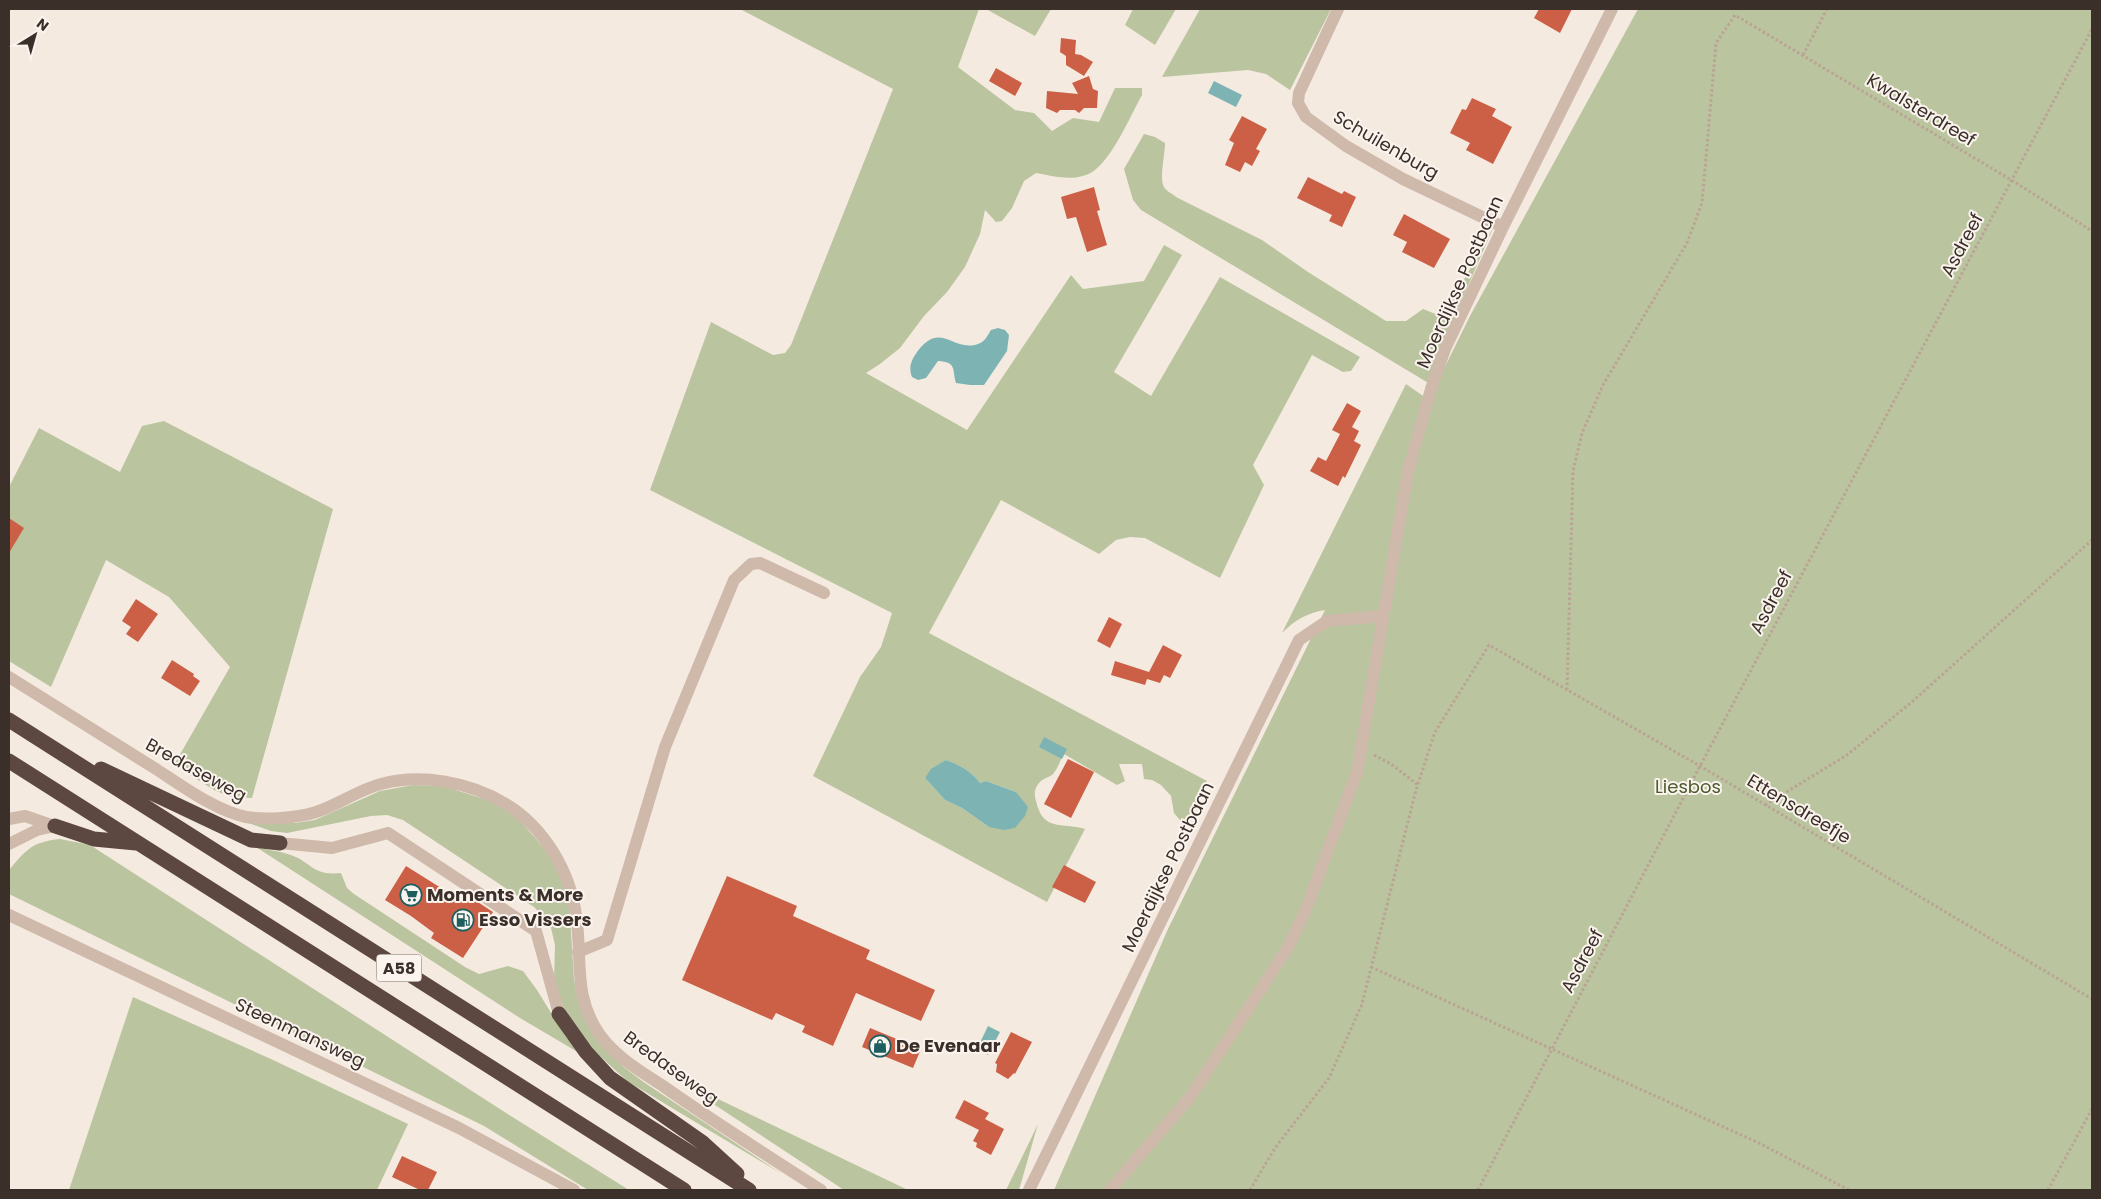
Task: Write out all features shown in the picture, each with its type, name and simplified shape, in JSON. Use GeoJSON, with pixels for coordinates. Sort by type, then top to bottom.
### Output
{"type":"FeatureCollection","features":[{"type":"Feature","properties":{"kind":"highway","name":"A58"},"geometry":{"type":"LineString","coordinates":[[9,720],[749,1190]]}},
{"type":"Feature","properties":{"kind":"highway","name":"A58"},"geometry":{"type":"LineString","coordinates":[[49,746],[251,840],[280,843]]}},
{"type":"Feature","properties":{"kind":"highway","name":"A58"},"geometry":{"type":"LineString","coordinates":[[9,761],[684,1190]]}},
{"type":"Feature","properties":{"kind":"highway","name":"A58"},"geometry":{"type":"LineString","coordinates":[[55,826],[94,839],[140,844]]}},
{"type":"Feature","properties":{"kind":"highway","name":"A58"},"geometry":{"type":"LineString","coordinates":[[559,1014],[586,1052],[610,1078],[703,1143],[755,1190]]}},
{"type":"Feature","properties":{"kind":"street","name":"Schuilenburg"},"geometry":{"type":"LineString","coordinates":[[1338,9],[1299,93],[1298,103],[1306,117],[1346,146],[1387,169],[1503,227]]}},
{"type":"Feature","properties":{"kind":"street","name":"Moerdijkse Postbaan"},"geometry":{"type":"LineString","coordinates":[[1110,1190],[1191,1096],[1287,949],[1306,912],[1357,772],[1408,471],[1431,389],[1445,349],[1503,227],[1612,9]]}},
{"type":"Feature","properties":{"kind":"street"},"geometry":{"type":"LineString","coordinates":[[578,952],[607,940],[665,747],[734,580],[751,564],[760,563],[824,593]]}},
{"type":"Feature","properties":{"kind":"street","name":"Moerdijkse Postbaan"},"geometry":{"type":"LineString","coordinates":[[1028,1190],[1299,640],[1327,621],[1383,616]]}},
{"type":"Feature","properties":{"kind":"street","name":"Bredaseweg"},"geometry":{"type":"LineString","coordinates":[[9,677],[194,793],[230,812],[248,817],[279,818],[315,813],[380,784],[413,780],[448,782],[479,791],[507,805],[536,829],[555,854],[571,889],[576,916],[579,984],[586,1009],[599,1033],[614,1052],[821,1190]]}},
{"type":"Feature","properties":{"kind":"street","name":"A58"},"geometry":{"type":"LineString","coordinates":[[9,819],[25,816],[55,826]]}},
{"type":"Feature","properties":{"kind":"street"},"geometry":{"type":"LineString","coordinates":[[9,844],[37,830],[55,826]]}},
{"type":"Feature","properties":{"kind":"street","name":"A58"},"geometry":{"type":"LineString","coordinates":[[280,843],[332,848],[388,833],[536,931],[559,1014]]}},
{"type":"Feature","properties":{"kind":"street","name":"Steenmansweg"},"geometry":{"type":"LineString","coordinates":[[9,915],[459,1128],[574,1190]]}},
{"type":"Feature","properties":{"kind":"path"},"geometry":{"type":"LineString","coordinates":[[1803,55],[1827,9]]}},
{"type":"Feature","properties":{"kind":"path","name":"Kwalsterdreef"},"geometry":{"type":"LineString","coordinates":[[1567,690],[1573,471],[1582,433],[1603,386],[1687,243],[1702,203],[1716,43],[1735,15],[2013,180],[2092,231]]}},
{"type":"Feature","properties":{"kind":"path","name":"Asdreef"},"geometry":{"type":"LineString","coordinates":[[1478,1190],[1700,766],[2092,29]]}},
{"type":"Feature","properties":{"kind":"path"},"geometry":{"type":"LineString","coordinates":[[1764,805],[1847,755],[1914,701],[2092,540]]}},
{"type":"Feature","properties":{"kind":"path","name":"Ettensdreefje"},"geometry":{"type":"LineString","coordinates":[[1418,785],[1435,732],[1489,645],[1700,766],[2092,999]]}},
{"type":"Feature","properties":{"kind":"path"},"geometry":{"type":"LineString","coordinates":[[1250,1190],[1275,1148],[1329,1078],[1362,1004],[1418,785],[1391,764],[1361,748]]}},
{"type":"Feature","properties":{"kind":"path"},"geometry":{"type":"LineString","coordinates":[[1372,967],[1758,1143],[1849,1190]]}},
{"type":"Feature","properties":{"kind":"path"},"geometry":{"type":"LineString","coordinates":[[2048,1190],[2092,1109]]}},
{"type":"Feature","properties":{"kind":"green space"},"geometry":{"type":"Polygon","coordinates":[[[740,9],[979,9],[958,67],[1015,110],[1034,113],[1052,131],[1073,118],[1099,122],[1115,88],[1142,88],[1142,95],[1111,152],[1095,170],[1086,175],[1073,178],[1036,173],[1024,181],[1012,208],[1002,221],[996,222],[985,210],[980,234],[965,267],[947,292],[924,316],[900,348],[866,373],[967,430],[1071,275],[1083,289],[1144,281],[1164,245],[1182,255],[1114,372],[1151,396],[1220,277],[1360,357],[1351,371],[1343,372],[1312,355],[1253,465],[1264,485],[1220,578],[1145,538],[1130,537],[1116,540],[1099,554],[1001,500],[929,633],[1207,781],[1185,826],[1174,813],[1171,796],[1161,785],[1152,780],[1144,779],[1142,764],[1119,764],[1125,781],[1117,785],[1064,754],[1054,773],[1037,785],[1035,799],[1039,811],[1048,822],[1085,829],[1047,902],[813,776],[860,677],[881,647],[892,613],[650,490],[711,322],[773,355],[785,353],[791,345],[893,89],[740,9]],[[946,760],[925,778],[945,800],[962,808],[989,827],[1016,792],[986,781],[980,783],[961,766],[946,760]]]}},
{"type":"Feature","properties":{"kind":"green space"},"geometry":{"type":"Polygon","coordinates":[[[986,9],[1051,9],[1035,36],[986,9]]]}},
{"type":"Feature","properties":{"kind":"green space"},"geometry":{"type":"Polygon","coordinates":[[[1133,9],[1176,9],[1155,45],[1125,25],[1133,9]]]}},
{"type":"Feature","properties":{"kind":"green space"},"geometry":{"type":"Polygon","coordinates":[[[1200,9],[1331,9],[1290,90],[1266,74],[1248,70],[1162,77],[1200,9]]]}},
{"type":"Feature","properties":{"kind":"green space","name":"Liesbos"},"geometry":{"type":"Polygon","coordinates":[[[1638,9],[2092,9],[2092,1190],[1054,1190],[1168,929],[1325,610],[1302,618],[1282,633],[1406,384],[1426,398],[1422,413],[1470,316],[1638,9]]]}},
{"type":"Feature","properties":{"kind":"green space"},"geometry":{"type":"Polygon","coordinates":[[[1144,134],[1155,137],[1165,143],[1162,178],[1164,187],[1168,191],[1176,197],[1262,240],[1308,272],[1386,321],[1406,321],[1423,309],[1443,317],[1494,226],[1451,325],[1430,384],[1141,210],[1133,200],[1124,169],[1144,134]]]}},
{"type":"Feature","properties":{"kind":"green space"},"geometry":{"type":"Polygon","coordinates":[[[164,421],[333,509],[252,798],[231,797],[214,790],[174,765],[230,667],[169,597],[106,560],[51,687],[9,661],[9,487],[39,428],[120,472],[142,426],[164,421]]]}},
{"type":"Feature","properties":{"kind":"green space"},"geometry":{"type":"Polygon","coordinates":[[[413,785],[443,786],[494,802],[514,814],[552,857],[569,900],[574,979],[580,1007],[604,1048],[625,1068],[645,1083],[782,1174],[627,1081],[590,1047],[564,1009],[554,980],[555,945],[551,928],[544,917],[534,907],[403,820],[387,815],[371,816],[287,833],[271,831],[243,821],[295,823],[315,820],[380,791],[413,785]]]}},
{"type":"Feature","properties":{"kind":"green space"},"geometry":{"type":"Polygon","coordinates":[[[60,839],[90,845],[629,1190],[588,1190],[484,1126],[9,894],[9,870],[21,857],[36,845],[60,839]]]}},
{"type":"Feature","properties":{"kind":"green space"},"geometry":{"type":"Polygon","coordinates":[[[256,847],[291,855],[324,873],[341,873],[347,888],[354,894],[465,967],[479,974],[508,966],[523,971],[566,1037],[581,1054],[520,1018],[256,847]]]}},
{"type":"Feature","properties":{"kind":"green space"},"geometry":{"type":"Polygon","coordinates":[[[133,997],[273,1060],[408,1124],[377,1190],[69,1190],[133,997]]]}},
{"type":"Feature","properties":{"kind":"green space"},"geometry":{"type":"Polygon","coordinates":[[[693,1087],[908,1190],[844,1190],[715,1105],[693,1087]]]}},
{"type":"Feature","properties":{"kind":"green space"},"geometry":{"type":"Polygon","coordinates":[[[1038,1124],[1019,1190],[1006,1190],[1038,1124]]]}},
{"type":"Feature","properties":{"kind":"water"},"geometry":{"type":"Polygon","coordinates":[[[1214,81],[1242,95],[1236,107],[1208,93],[1214,81]]]}},
{"type":"Feature","properties":{"kind":"water"},"geometry":{"type":"Polygon","coordinates":[[[998,328],[1005,330],[1009,335],[1007,351],[984,385],[956,383],[953,367],[948,363],[938,361],[926,378],[918,380],[912,377],[910,369],[913,358],[924,344],[932,339],[946,339],[969,346],[982,342],[991,330],[998,328]]]}},
{"type":"Feature","properties":{"kind":"water"},"geometry":{"type":"Polygon","coordinates":[[[1044,737],[1067,749],[1062,759],[1039,747],[1044,737]]]}},
{"type":"Feature","properties":{"kind":"water"},"geometry":{"type":"Polygon","coordinates":[[[946,760],[965,769],[980,783],[986,781],[1016,792],[1028,807],[1025,816],[1015,828],[1004,830],[989,827],[962,808],[945,800],[925,778],[931,769],[946,760]]]}},
{"type":"Feature","properties":{"kind":"water"},"geometry":{"type":"Polygon","coordinates":[[[988,1026],[1000,1032],[988,1055],[977,1049],[988,1026]]]}},
{"type":"Feature","properties":{"kind":"building"},"geometry":{"type":"Polygon","coordinates":[[[1539,9],[1572,9],[1560,33],[1534,18],[1539,9]]]}},
{"type":"Feature","properties":{"kind":"building"},"geometry":{"type":"Polygon","coordinates":[[[1061,38],[1076,40],[1075,54],[1081,55],[1093,62],[1084,76],[1066,65],[1066,56],[1060,52],[1061,38]]]}},
{"type":"Feature","properties":{"kind":"building"},"geometry":{"type":"Polygon","coordinates":[[[996,68],[1022,83],[1015,96],[989,81],[996,68]]]}},
{"type":"Feature","properties":{"kind":"building"},"geometry":{"type":"Polygon","coordinates":[[[1089,76],[1093,89],[1098,91],[1097,108],[1084,108],[1079,113],[1075,110],[1060,110],[1057,113],[1046,108],[1047,91],[1078,94],[1072,83],[1089,76]]]}},
{"type":"Feature","properties":{"kind":"building"},"geometry":{"type":"Polygon","coordinates":[[[1472,98],[1496,109],[1492,116],[1512,127],[1493,164],[1466,150],[1470,143],[1450,133],[1462,109],[1466,110],[1472,98]]]}},
{"type":"Feature","properties":{"kind":"building"},"geometry":{"type":"Polygon","coordinates":[[[1242,116],[1267,129],[1256,149],[1260,151],[1252,166],[1245,162],[1240,172],[1225,165],[1234,143],[1229,140],[1242,116]]]}},
{"type":"Feature","properties":{"kind":"building"},"geometry":{"type":"Polygon","coordinates":[[[1308,177],[1342,194],[1344,191],[1356,197],[1342,227],[1329,221],[1332,215],[1297,198],[1308,177]]]}},
{"type":"Feature","properties":{"kind":"building"},"geometry":{"type":"Polygon","coordinates":[[[1094,187],[1100,210],[1097,211],[1107,245],[1087,252],[1076,217],[1067,219],[1061,197],[1094,187]]]}},
{"type":"Feature","properties":{"kind":"building"},"geometry":{"type":"Polygon","coordinates":[[[1404,214],[1450,239],[1434,268],[1402,252],[1407,242],[1393,235],[1404,214]]]}},
{"type":"Feature","properties":{"kind":"building"},"geometry":{"type":"Polygon","coordinates":[[[1347,403],[1361,411],[1352,427],[1359,431],[1354,441],[1361,445],[1345,478],[1343,476],[1338,486],[1310,471],[1318,457],[1326,461],[1340,434],[1332,430],[1347,403]]]}},
{"type":"Feature","properties":{"kind":"building"},"geometry":{"type":"Polygon","coordinates":[[[9,518],[24,528],[9,553],[9,518]]]}},
{"type":"Feature","properties":{"kind":"building"},"geometry":{"type":"Polygon","coordinates":[[[136,599],[158,614],[138,642],[126,634],[131,627],[122,621],[136,599]]]}},
{"type":"Feature","properties":{"kind":"building"},"geometry":{"type":"Polygon","coordinates":[[[1109,617],[1122,624],[1110,648],[1097,641],[1109,617]]]}},
{"type":"Feature","properties":{"kind":"building"},"geometry":{"type":"Polygon","coordinates":[[[1163,645],[1182,655],[1170,678],[1164,675],[1160,683],[1147,679],[1145,685],[1111,675],[1115,661],[1149,672],[1163,645]]]}},
{"type":"Feature","properties":{"kind":"building"},"geometry":{"type":"Polygon","coordinates":[[[172,660],[194,674],[193,676],[200,681],[190,696],[161,678],[172,660]]]}},
{"type":"Feature","properties":{"kind":"building"},"geometry":{"type":"Polygon","coordinates":[[[1068,759],[1094,772],[1071,818],[1044,804],[1068,759]]]}},
{"type":"Feature","properties":{"kind":"building"},"geometry":{"type":"Polygon","coordinates":[[[1064,865],[1096,882],[1085,903],[1052,887],[1064,865]]]}},
{"type":"Feature","properties":{"kind":"building"},"geometry":{"type":"Polygon","coordinates":[[[406,866],[457,898],[461,891],[493,912],[463,958],[431,938],[434,933],[385,900],[406,866]]]}},
{"type":"Feature","properties":{"kind":"building"},"geometry":{"type":"Polygon","coordinates":[[[727,876],[797,906],[793,916],[870,950],[866,959],[935,990],[921,1021],[856,993],[833,1046],[802,1032],[805,1026],[776,1013],[772,1020],[682,980],[727,876]]]}},
{"type":"Feature","properties":{"kind":"building"},"geometry":{"type":"Polygon","coordinates":[[[870,1028],[921,1049],[913,1068],[862,1047],[870,1028]]]}},
{"type":"Feature","properties":{"kind":"building"},"geometry":{"type":"Polygon","coordinates":[[[1011,1032],[1032,1042],[1015,1074],[1008,1079],[996,1072],[997,1064],[995,1063],[1011,1032]]]}},
{"type":"Feature","properties":{"kind":"building"},"geometry":{"type":"Polygon","coordinates":[[[964,1100],[989,1113],[985,1119],[1004,1129],[991,1155],[976,1147],[977,1143],[973,1141],[979,1130],[955,1118],[964,1100]]]}},
{"type":"Feature","properties":{"kind":"building"},"geometry":{"type":"Polygon","coordinates":[[[402,1156],[437,1172],[428,1190],[420,1190],[392,1177],[402,1156]]]}},
{"type":"Feature","properties":{"kind":"place","name":"Moments & More"},"geometry":{"type":"Point","coordinates":[411,895]}},
{"type":"Feature","properties":{"kind":"place","name":"Esso Vissers"},"geometry":{"type":"Point","coordinates":[463,920]}},
{"type":"Feature","properties":{"kind":"place","name":"De Evenaar"},"geometry":{"type":"Point","coordinates":[880,1046]}}]}
